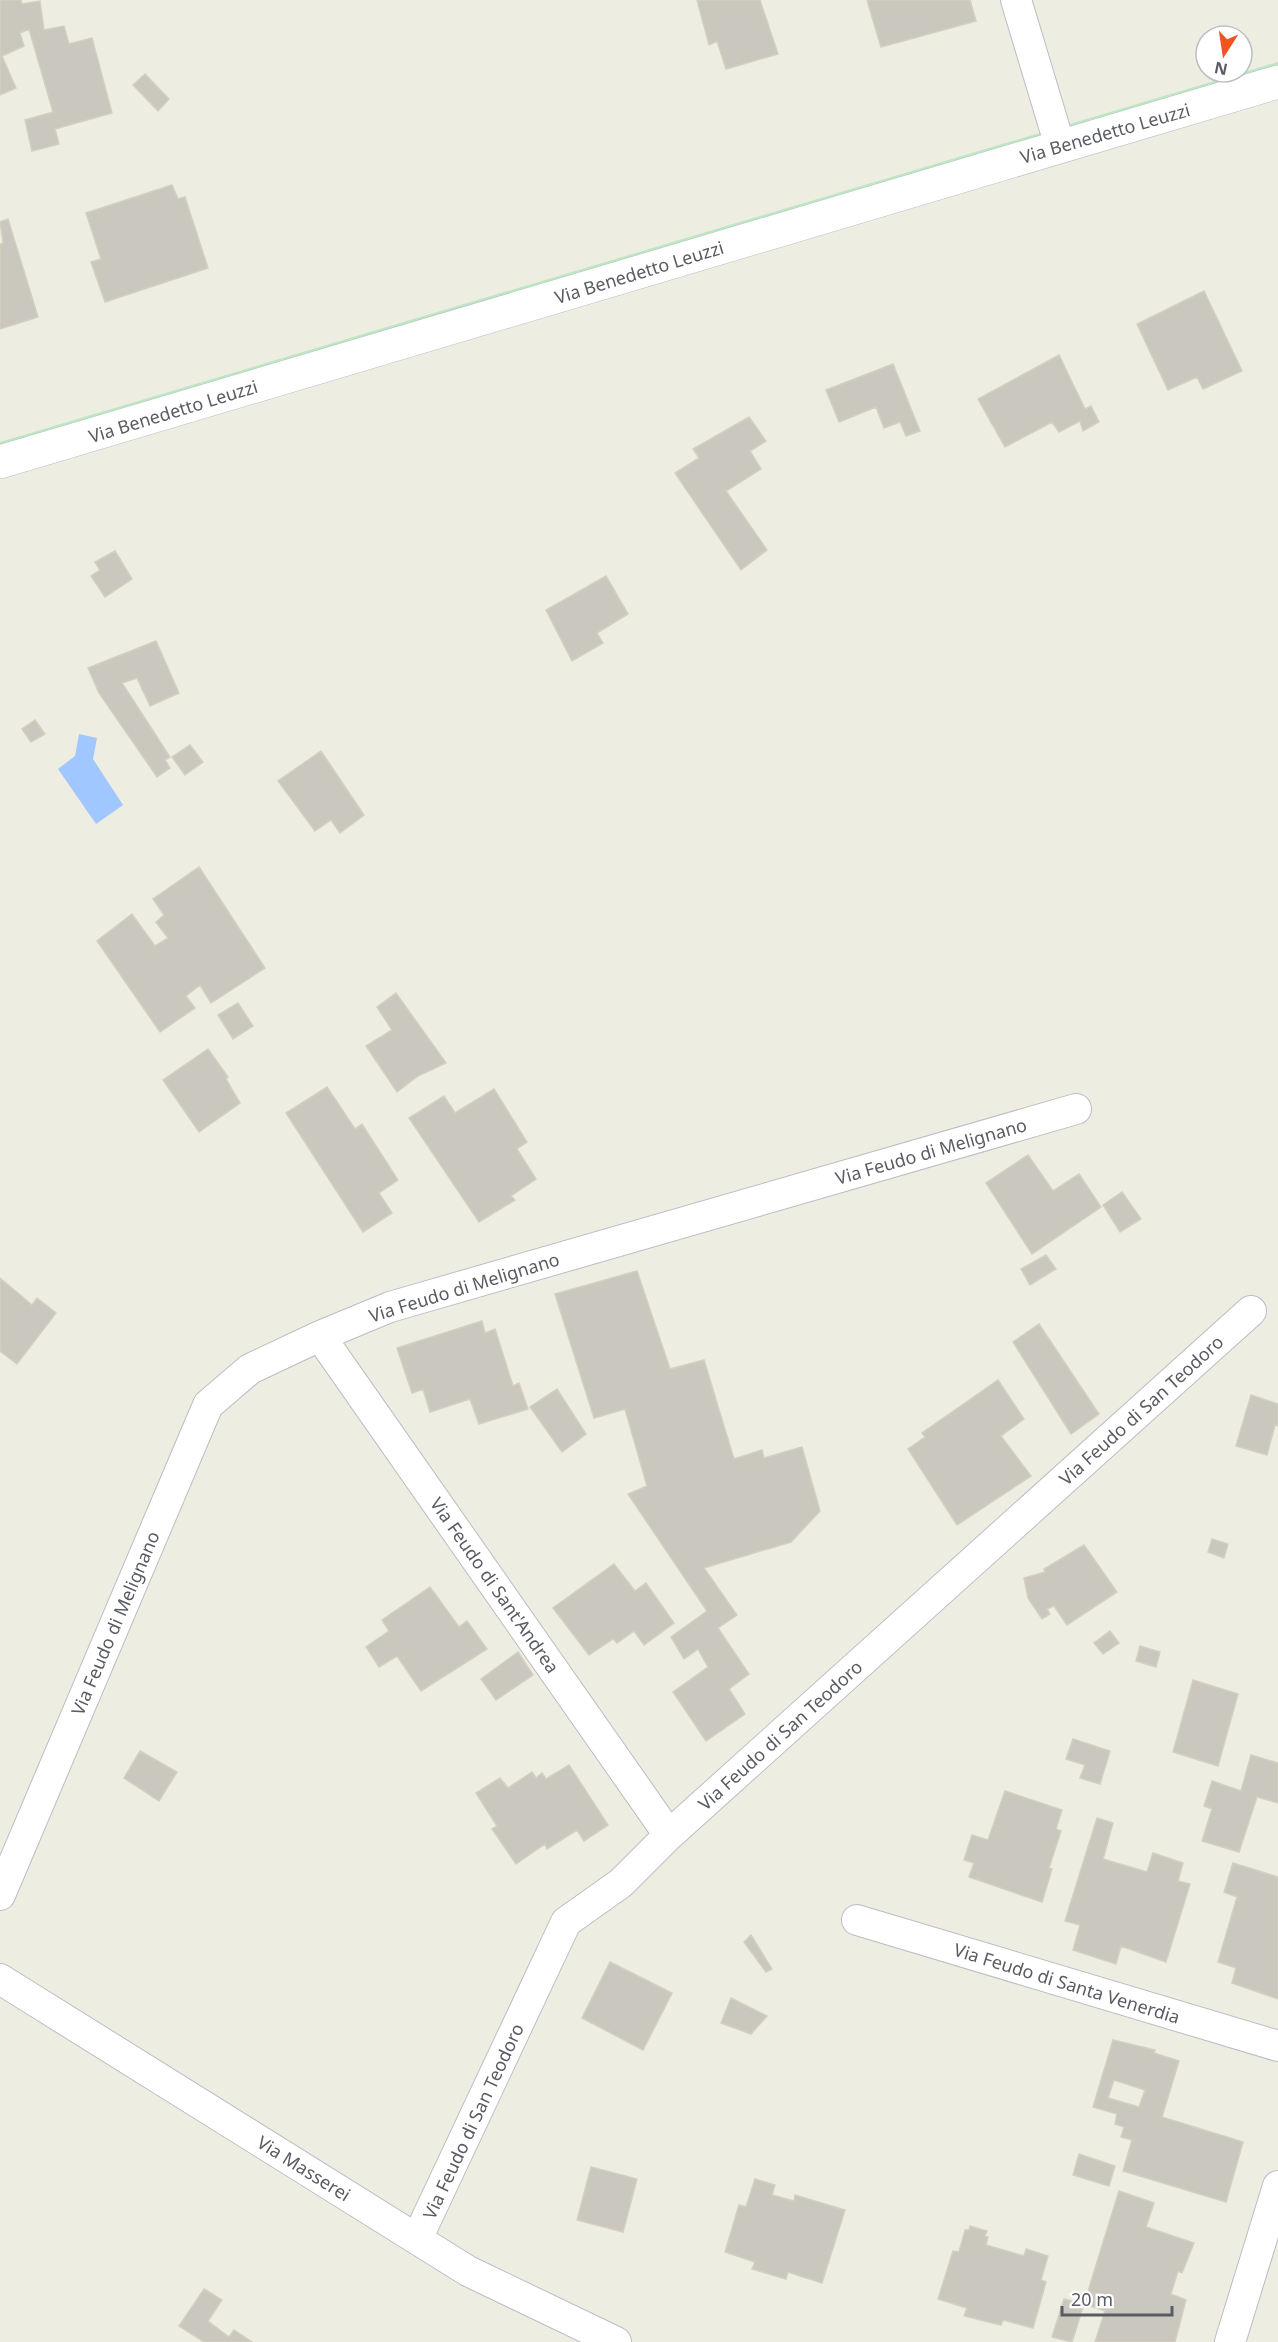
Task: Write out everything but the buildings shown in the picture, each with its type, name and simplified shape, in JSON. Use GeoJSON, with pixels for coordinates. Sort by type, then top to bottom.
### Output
{"type":"FeatureCollection","features":[{"type":"Feature","properties":{"kind":"street"},"geometry":{"type":"LineString","coordinates":[[1016,0],[1060,146]]}},
{"type":"Feature","properties":{"kind":"street","name":"Via Benedetto Leuzzi"},"geometry":{"type":"LineString","coordinates":[[0,462],[1278,82]]}},
{"type":"Feature","properties":{"kind":"street","name":"Via Feudo di Melignano"},"geometry":{"type":"LineString","coordinates":[[0,1895],[208,1406],[250,1370],[320,1336],[390,1306],[1076,1109]]}},
{"type":"Feature","properties":{"kind":"street","name":"Via Feudo di San Teodoro"},"geometry":{"type":"LineString","coordinates":[[417,2239],[566,1922],[621,1883],[669,1835],[1251,1311]]}},
{"type":"Feature","properties":{"kind":"street","name":"Via Feudo di Sant'Andrea"},"geometry":{"type":"LineString","coordinates":[[320,1336],[669,1835]]}},
{"type":"Feature","properties":{"kind":"street","name":"Via Feudo di Santa Venerdia"},"geometry":{"type":"LineString","coordinates":[[857,1920],[1278,2046]]}},
{"type":"Feature","properties":{"kind":"street","name":"Via Masserei"},"geometry":{"type":"LineString","coordinates":[[0,1979],[468,2271],[616,2342]]}},
{"type":"Feature","properties":{"kind":"street"},"geometry":{"type":"LineString","coordinates":[[1230,2342],[1278,2186]]}},
{"type":"Feature","properties":{"kind":"green space"},"geometry":{"type":"Polygon","coordinates":[[[1278,62],[1278,66],[1254,73],[1254,69],[1278,62]]]}},
{"type":"Feature","properties":{"kind":"green space"},"geometry":{"type":"Polygon","coordinates":[[[1204,84],[1217,84],[0,446],[0,442],[1204,84]]]}},
{"type":"Feature","properties":{"kind":"water"},"geometry":{"type":"Polygon","coordinates":[[[79,734],[97,738],[93,759],[123,805],[96,824],[58,769],[75,756],[79,734]]]}}]}
